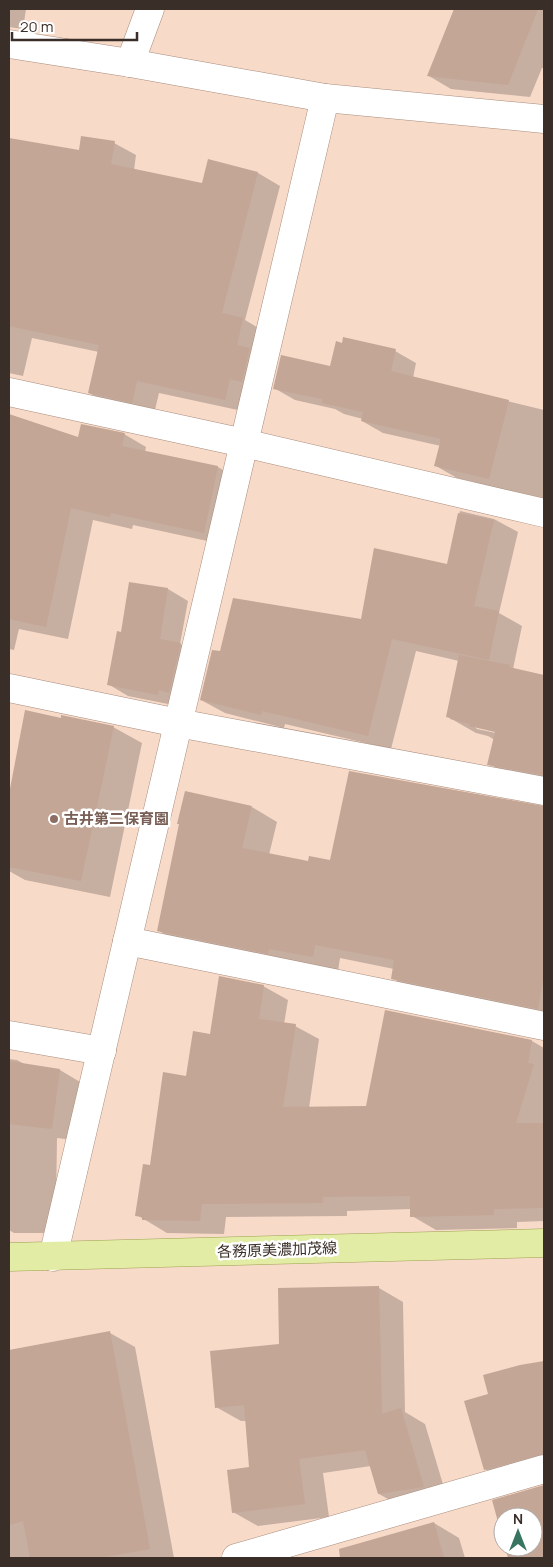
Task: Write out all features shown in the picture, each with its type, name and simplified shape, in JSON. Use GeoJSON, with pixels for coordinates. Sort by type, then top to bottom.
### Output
{"type":"FeatureCollection","features":[{"type":"Feature","properties":{"kind":"main road","name":"各務原美濃加茂線"},"geometry":{"type":"LineString","coordinates":[[9,1257],[544,1243]]}},
{"type":"Feature","properties":{"kind":"street"},"geometry":{"type":"LineString","coordinates":[[130,63],[150,9]]}},
{"type":"Feature","properties":{"kind":"street"},"geometry":{"type":"LineString","coordinates":[[9,44],[130,63],[325,98],[544,119]]}},
{"type":"Feature","properties":{"kind":"street"},"geometry":{"type":"LineString","coordinates":[[53,1257],[325,98]]}},
{"type":"Feature","properties":{"kind":"street"},"geometry":{"type":"LineString","coordinates":[[9,392],[244,443],[544,513]]}},
{"type":"Feature","properties":{"kind":"street"},"geometry":{"type":"LineString","coordinates":[[9,688],[178,723],[544,792]]}},
{"type":"Feature","properties":{"kind":"street"},"geometry":{"type":"LineString","coordinates":[[127,941],[544,1026]]}},
{"type":"Feature","properties":{"kind":"street"},"geometry":{"type":"LineString","coordinates":[[9,1035],[102,1051]]}},
{"type":"Feature","properties":{"kind":"street"},"geometry":{"type":"LineString","coordinates":[[236,1558],[544,1469]]}},
{"type":"Feature","properties":{"kind":"building"},"geometry":{"type":"Polygon","coordinates":[[[454,9],[538,9],[508,85],[427,76],[454,9]]]}},
{"type":"Feature","properties":{"kind":"building"},"geometry":{"type":"Polygon","coordinates":[[[81,136],[115,141],[111,164],[202,183],[208,159],[258,172],[222,313],[243,318],[237,345],[250,348],[242,382],[230,379],[225,400],[137,381],[132,403],[88,393],[99,345],[9,326],[9,138],[79,150],[81,136]]]}},
{"type":"Feature","properties":{"kind":"building"},"geometry":{"type":"Polygon","coordinates":[[[343,337],[396,349],[391,371],[509,400],[489,479],[434,466],[441,439],[361,421],[363,412],[322,403],[322,399],[273,389],[281,355],[330,366],[336,341],[342,343],[343,337]]]}},
{"type":"Feature","properties":{"kind":"building"},"geometry":{"type":"Polygon","coordinates":[[[9,414],[78,437],[81,424],[125,433],[122,446],[218,466],[204,533],[111,513],[110,517],[71,508],[46,627],[9,619],[9,414]]]}},
{"type":"Feature","properties":{"kind":"building"},"geometry":{"type":"Polygon","coordinates":[[[458,513],[494,520],[474,606],[499,611],[489,660],[392,639],[368,736],[262,711],[261,715],[200,700],[212,650],[220,651],[233,598],[361,619],[374,548],[447,564],[458,513]]]}},
{"type":"Feature","properties":{"kind":"building"},"geometry":{"type":"Polygon","coordinates":[[[129,582],[168,588],[160,639],[181,643],[169,693],[159,690],[158,695],[107,685],[117,631],[121,632],[129,582]]]}},
{"type":"Feature","properties":{"kind":"building"},"geometry":{"type":"Polygon","coordinates":[[[459,655],[510,665],[509,667],[544,675],[544,775],[487,765],[495,732],[469,726],[470,724],[446,717],[459,655]]]}},
{"type":"Feature","properties":{"kind":"building"},"geometry":{"type":"Polygon","coordinates":[[[25,710],[61,718],[61,715],[114,726],[81,881],[9,867],[9,794],[25,710]]]}},
{"type":"Feature","properties":{"kind":"building"},"geometry":{"type":"Polygon","coordinates":[[[349,771],[544,806],[544,974],[538,1009],[391,979],[394,960],[315,945],[313,957],[269,949],[268,954],[157,931],[185,791],[252,806],[242,848],[308,861],[309,856],[330,860],[349,771]]]}},
{"type":"Feature","properties":{"kind":"building"},"geometry":{"type":"Polygon","coordinates":[[[219,976],[264,985],[259,1019],[296,1024],[283,1107],[366,1106],[385,1010],[532,1040],[528,1063],[534,1064],[516,1123],[544,1123],[544,1208],[494,1209],[494,1215],[410,1217],[410,1196],[323,1197],[323,1203],[202,1204],[200,1221],[142,1220],[142,1217],[135,1216],[143,1164],[150,1165],[163,1072],[186,1076],[193,1031],[210,1034],[219,976]]]}},
{"type":"Feature","properties":{"kind":"building"},"geometry":{"type":"Polygon","coordinates":[[[9,1061],[60,1069],[52,1129],[9,1124],[9,1061]]]}},
{"type":"Feature","properties":{"kind":"building"},"geometry":{"type":"Polygon","coordinates":[[[379,1286],[382,1414],[401,1408],[424,1487],[378,1494],[365,1450],[299,1459],[305,1504],[232,1513],[227,1470],[249,1467],[244,1405],[215,1408],[210,1351],[279,1344],[278,1288],[379,1286]]]}},
{"type":"Feature","properties":{"kind":"building"},"geometry":{"type":"Polygon","coordinates":[[[110,1331],[150,1549],[100,1558],[30,1558],[23,1521],[9,1525],[9,1350],[110,1331]]]}},
{"type":"Feature","properties":{"kind":"building"},"geometry":{"type":"Polygon","coordinates":[[[544,1361],[544,1454],[484,1470],[464,1401],[488,1394],[483,1375],[544,1361]]]}},
{"type":"Feature","properties":{"kind":"building"},"geometry":{"type":"Polygon","coordinates":[[[544,1485],[544,1558],[508,1557],[543,1557],[543,1507],[494,1507],[492,1500],[544,1485]]]}},
{"type":"Feature","properties":{"kind":"building"},"geometry":{"type":"Polygon","coordinates":[[[434,1522],[444,1558],[340,1558],[339,1549],[434,1522]]]}},
{"type":"Feature","properties":{"kind":"place","name":"古井第二保育園"},"geometry":{"type":"Point","coordinates":[54,819]}}]}
